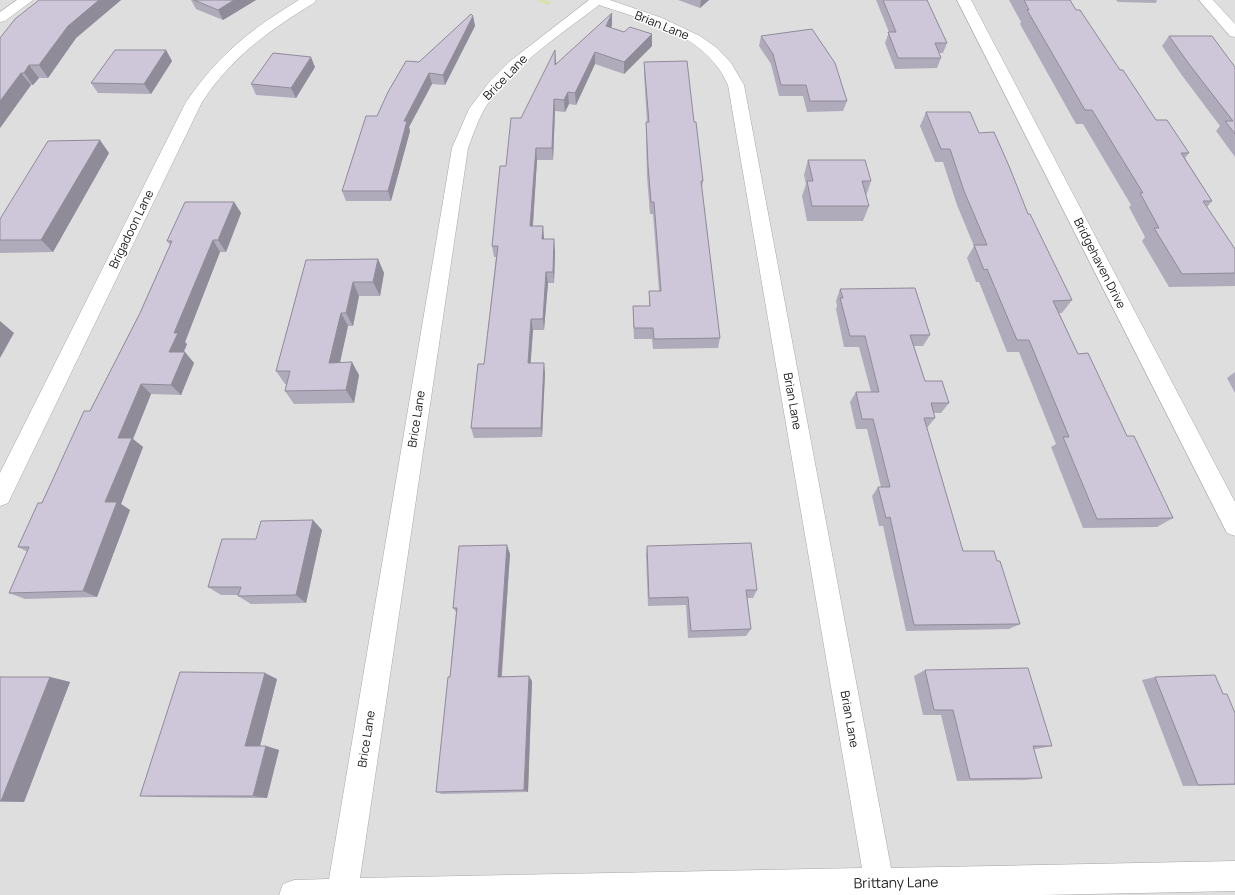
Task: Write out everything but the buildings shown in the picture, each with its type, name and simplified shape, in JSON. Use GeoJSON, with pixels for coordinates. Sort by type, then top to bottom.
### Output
{"type":"FeatureCollection","features":[{"type":"Feature","properties":{"kind":"street"},"geometry":{"type":"LineString","coordinates":[[0,18],[26,0]]}},
{"type":"Feature","properties":{"kind":"street","name":"Brigadoon Lane"},"geometry":{"type":"LineString","coordinates":[[0,496],[194,102],[214,72],[237,49],[268,25],[309,0]]}},
{"type":"Feature","properties":{"kind":"street","name":"Brian Lane"},"geometry":{"type":"LineString","coordinates":[[597,0],[662,23],[693,37],[720,59],[730,72],[736,86],[879,882]]}},
{"type":"Feature","properties":{"kind":"street","name":"Brice Lane"},"geometry":{"type":"LineString","coordinates":[[342,894],[460,148],[466,129],[476,108],[495,84],[514,65],[597,0]]}},
{"type":"Feature","properties":{"kind":"street","name":"Bridgehaven Drive"},"geometry":{"type":"LineString","coordinates":[[964,0],[1235,525]]}},
{"type":"Feature","properties":{"kind":"street"},"geometry":{"type":"LineString","coordinates":[[1206,0],[1235,33]]}},
{"type":"Feature","properties":{"kind":"street","name":"Brittany Lane"},"geometry":{"type":"LineString","coordinates":[[294,895],[1235,876]]}},
{"type":"Feature","properties":{"kind":"shaded area"},"geometry":{"type":"Polygon","coordinates":[[[0,0],[1235,0],[1235,895],[0,895],[0,0]]]}},
{"type":"Feature","properties":{"kind":"waterway"},"geometry":{"type":"LineString","coordinates":[[540,0],[548,3]]}}]}
